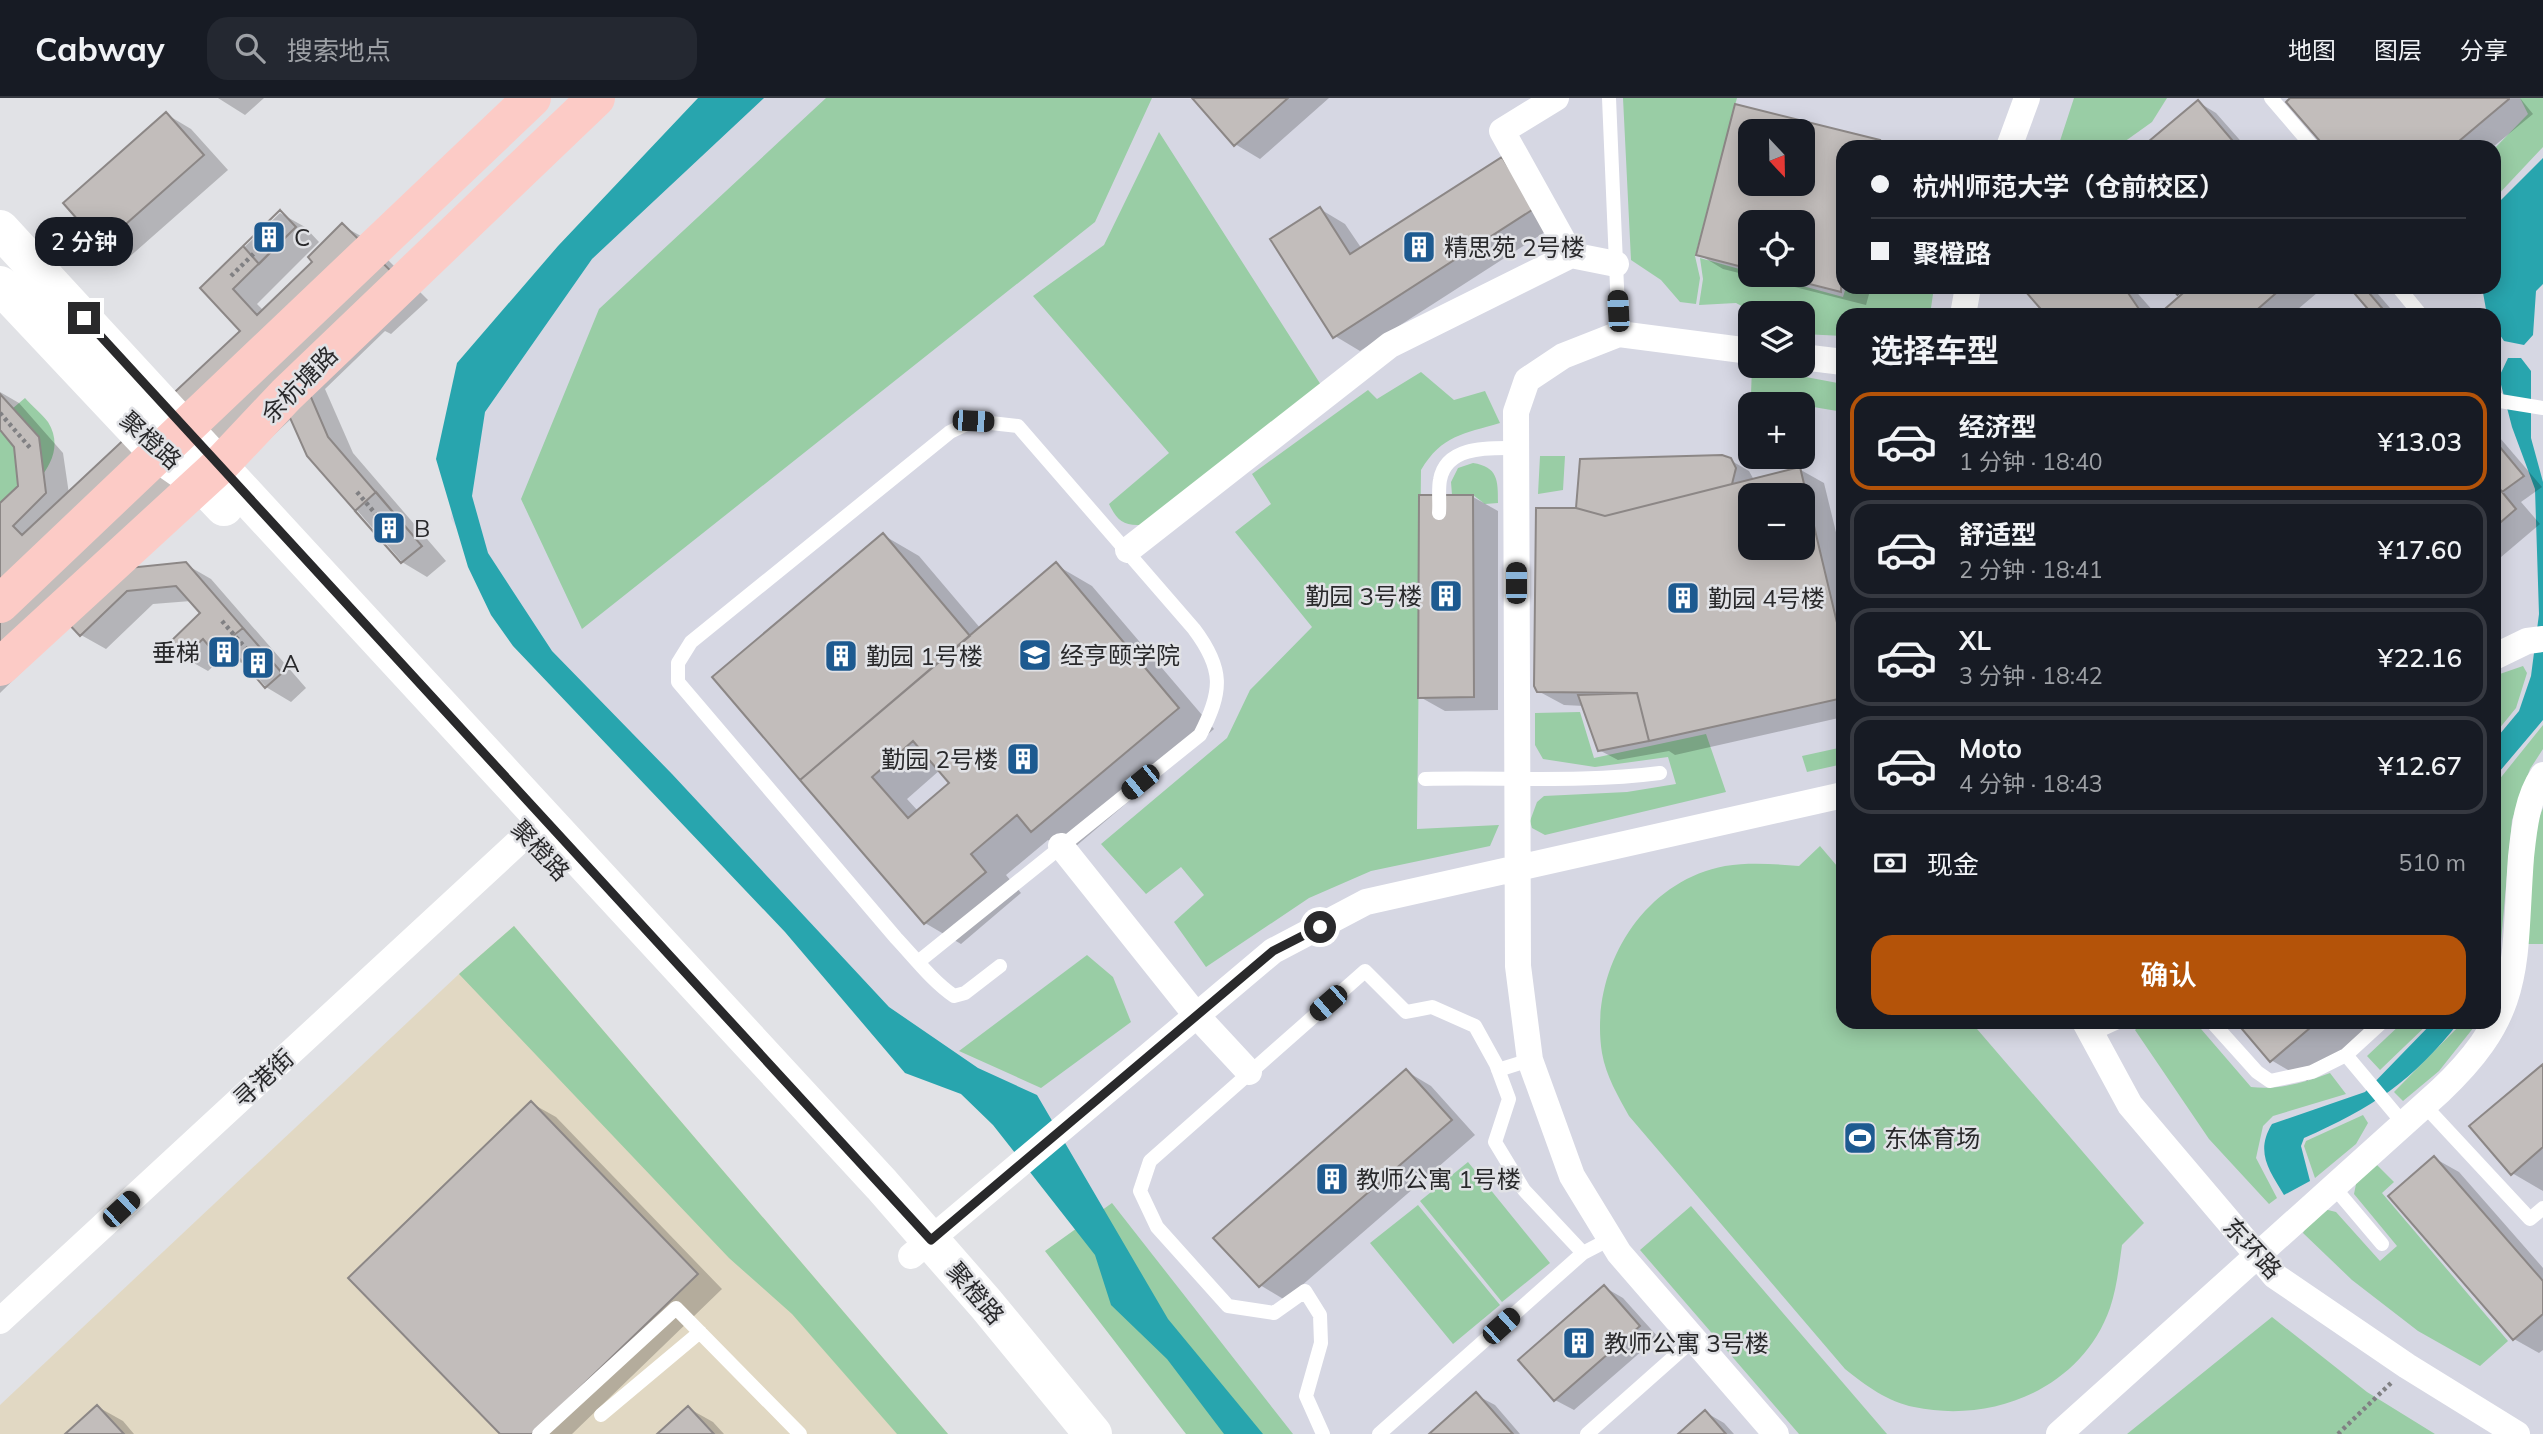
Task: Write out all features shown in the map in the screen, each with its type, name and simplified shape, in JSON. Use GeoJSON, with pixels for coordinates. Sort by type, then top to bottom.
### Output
{"type":"FeatureCollection","features":[{"type":"Feature","properties":{"kind":"main road","name":"余杭塘路"},"geometry":{"type":"LineString","coordinates":[[0,604],[532,98]]}},
{"type":"Feature","properties":{"kind":"main road","name":"余杭塘路"},"geometry":{"type":"LineString","coordinates":[[0,667],[211,474],[286,395],[596,98]]}},
{"type":"Feature","properties":{"kind":"street"},"geometry":{"type":"LineString","coordinates":[[1556,98],[1502,131],[1571,255]]}},
{"type":"Feature","properties":{"kind":"street"},"geometry":{"type":"LineString","coordinates":[[2012,140],[2027,98]]}},
{"type":"Feature","properties":{"kind":"street","name":"聚橙路"},"geometry":{"type":"LineString","coordinates":[[0,229],[185,427],[211,474],[527,834],[921,1248],[1064,1434]]}},
{"type":"Feature","properties":{"kind":"street"},"geometry":{"type":"LineString","coordinates":[[1128,550],[1390,345],[1571,255],[1616,264]]}},
{"type":"Feature","properties":{"kind":"street","name":"聚橙路"},"geometry":{"type":"LineString","coordinates":[[0,285],[158,453],[211,474],[1093,1434]]}},
{"type":"Feature","properties":{"kind":"street"},"geometry":{"type":"LineString","coordinates":[[1738,349],[1619,334],[1563,356],[1527,380],[1516,412],[1518,966],[1530,1060],[1572,1176],[1610,1239],[1776,1434]]}},
{"type":"Feature","properties":{"kind":"street"},"geometry":{"type":"LineString","coordinates":[[1815,359],[1836,361]]}},
{"type":"Feature","properties":{"kind":"street"},"geometry":{"type":"LineString","coordinates":[[2501,653],[2527,641],[2543,639]]}},
{"type":"Feature","properties":{"kind":"street"},"geometry":{"type":"LineString","coordinates":[[2501,1010],[2508,997],[2515,957],[2523,835],[2528,810],[2543,775]]}},
{"type":"Feature","properties":{"kind":"street"},"geometry":{"type":"LineString","coordinates":[[921,1248],[1273,951],[1366,902],[1836,797]]}},
{"type":"Feature","properties":{"kind":"street","name":"寻港街"},"geometry":{"type":"LineString","coordinates":[[0,1321],[527,834]]}},
{"type":"Feature","properties":{"kind":"street"},"geometry":{"type":"LineString","coordinates":[[1061,846],[1196,1015],[1249,1072]]}},
{"type":"Feature","properties":{"kind":"street","name":"东环路"},"geometry":{"type":"LineString","coordinates":[[2089,1029],[2130,1105],[2275,1276],[2407,1366],[2506,1428]]}},
{"type":"Feature","properties":{"kind":"street"},"geometry":{"type":"LineString","coordinates":[[2059,1434],[2466,1066],[2480,1049],[2491,1029]]}},
{"type":"Feature","properties":{"kind":"lane"},"geometry":{"type":"LineString","coordinates":[[1609,98],[1619,334]]}},
{"type":"Feature","properties":{"kind":"lane"},"geometry":{"type":"LineString","coordinates":[[2271,98],[2307,140]]}},
{"type":"Feature","properties":{"kind":"lane"},"geometry":{"type":"LineString","coordinates":[[2404,294],[2415,308]]}},
{"type":"Feature","properties":{"kind":"lane"},"geometry":{"type":"LineString","coordinates":[[2501,399],[2543,408]]}},
{"type":"Feature","properties":{"kind":"lane"},"geometry":{"type":"LineString","coordinates":[[918,962],[1200,734],[1215,707],[1219,679],[1209,650],[1128,550],[1018,426],[973,421],[950,432],[691,642],[678,663],[678,682],[918,962],[954,996],[965,993],[1000,966]]}},
{"type":"Feature","properties":{"kind":"lane"},"geometry":{"type":"LineString","coordinates":[[1440,513],[1440,478],[1448,464],[1461,454],[1479,448],[1516,449]]}},
{"type":"Feature","properties":{"kind":"lane"},"geometry":{"type":"LineString","coordinates":[[1425,779],[1517,776],[1580,780],[1660,773]]}},
{"type":"Feature","properties":{"kind":"lane"},"geometry":{"type":"LineString","coordinates":[[1323,1434],[1306,1396],[1321,1343],[1321,1315],[1305,1291],[1274,1313],[1228,1306],[1157,1227],[1140,1191],[1150,1161],[1365,971],[1406,1012],[1432,1007],[1475,1026],[1498,1070],[1509,1099],[1495,1142],[1524,1190],[1583,1253]]}},
{"type":"Feature","properties":{"kind":"lane"},"geometry":{"type":"LineString","coordinates":[[2218,1029],[2258,1072],[2270,1081],[2312,1072],[2346,1055],[2374,1029]]}},
{"type":"Feature","properties":{"kind":"lane"},"geometry":{"type":"LineString","coordinates":[[2346,1055],[2403,1123]]}},
{"type":"Feature","properties":{"kind":"lane"},"geometry":{"type":"LineString","coordinates":[[1498,1070],[1530,1060]]}},
{"type":"Feature","properties":{"kind":"lane"},"geometry":{"type":"LineString","coordinates":[[2424,1105],[2530,1219],[2543,1208]]}},
{"type":"Feature","properties":{"kind":"lane"},"geometry":{"type":"LineString","coordinates":[[2333,1186],[2382,1244]]}},
{"type":"Feature","properties":{"kind":"lane"},"geometry":{"type":"LineString","coordinates":[[1379,1434],[1583,1253],[1610,1239]]}},
{"type":"Feature","properties":{"kind":"lane"},"geometry":{"type":"LineString","coordinates":[[540,1434],[676,1308],[800,1434]]}},
{"type":"Feature","properties":{"kind":"lane"},"geometry":{"type":"LineString","coordinates":[[601,1415],[700,1332]]}},
{"type":"Feature","properties":{"kind":"lane"},"geometry":{"type":"LineString","coordinates":[[1587,1434],[1694,1339]]}},
{"type":"Feature","properties":{"kind":"path"},"geometry":{"type":"LineString","coordinates":[[231,276],[282,226]]}},
{"type":"Feature","properties":{"kind":"path"},"geometry":{"type":"LineString","coordinates":[[0,413],[32,450]]}},
{"type":"Feature","properties":{"kind":"path"},"geometry":{"type":"LineString","coordinates":[[357,492],[402,544]]}},
{"type":"Feature","properties":{"kind":"path"},"geometry":{"type":"LineString","coordinates":[[222,621],[268,674]]}},
{"type":"Feature","properties":{"kind":"path"},"geometry":{"type":"LineString","coordinates":[[2339,1434],[2407,1366]]}},
{"type":"Feature","properties":{"kind":"shaded area"},"geometry":{"type":"Polygon","coordinates":[[[746,98],[2543,98],[2543,1434],[1241,1434],[1081,1199],[896,1029],[550,673],[451,519],[463,385],[746,98]]]}},
{"type":"Feature","properties":{"kind":"shaded area"},"geometry":{"type":"Polygon","coordinates":[[[514,926],[948,1434],[0,1434],[0,1405],[459,974],[514,926]]]}},
{"type":"Feature","properties":{"kind":"green space"},"geometry":{"type":"Polygon","coordinates":[[[826,98],[1152,98],[1095,222],[582,629],[521,499],[599,309],[826,98]]]}},
{"type":"Feature","properties":{"kind":"green space"},"geometry":{"type":"Polygon","coordinates":[[[1623,98],[1737,98],[1695,256],[1700,278],[1696,304],[1680,302],[1661,280],[1631,260],[1623,98]]]}},
{"type":"Feature","properties":{"kind":"green space"},"geometry":{"type":"Polygon","coordinates":[[[2074,98],[2167,98],[2152,122],[2127,140],[2060,140],[2074,98]]]}},
{"type":"Feature","properties":{"kind":"green space"},"geometry":{"type":"Polygon","coordinates":[[[2520,98],[2543,98],[2543,147],[2501,192],[2501,142],[2528,114],[2520,98]]]}},
{"type":"Feature","properties":{"kind":"green space"},"geometry":{"type":"Polygon","coordinates":[[[1159,132],[1321,385],[1141,525],[1135,525],[1121,521],[1109,504],[1169,453],[1033,296],[1104,245],[1159,132]]]}},
{"type":"Feature","properties":{"kind":"green space"},"geometry":{"type":"Polygon","coordinates":[[[1700,258],[1738,269],[1738,287],[1806,287],[1843,297],[1844,294],[1933,294],[1931,308],[1836,308],[1836,336],[1815,335],[1815,301],[1738,301],[1738,304],[1699,305],[1703,279],[1700,258]]]}},
{"type":"Feature","properties":{"kind":"green space"},"geometry":{"type":"Polygon","coordinates":[[[1421,372],[1454,400],[1485,391],[1500,423],[1464,433],[1445,443],[1421,470],[1417,829],[1499,825],[1490,846],[1371,871],[1309,898],[1206,967],[1174,922],[1204,895],[1181,867],[1146,894],[1101,844],[1227,738],[1250,690],[1312,627],[1235,532],[1271,504],[1252,474],[1368,390],[1377,399],[1421,372]]]}},
{"type":"Feature","properties":{"kind":"green space"},"geometry":{"type":"Polygon","coordinates":[[[1752,378],[1811,378],[1836,383],[1836,411],[1815,407],[1815,392],[1751,392],[1752,378]]]}},
{"type":"Feature","properties":{"kind":"green space"},"geometry":{"type":"Polygon","coordinates":[[[25,398],[48,422],[54,436],[54,450],[42,475],[0,517],[0,419],[25,398]]]}},
{"type":"Feature","properties":{"kind":"green space"},"geometry":{"type":"Polygon","coordinates":[[[1540,456],[1565,456],[1563,490],[1538,494],[1540,456]]]}},
{"type":"Feature","properties":{"kind":"green space"},"geometry":{"type":"Polygon","coordinates":[[[1473,463],[1492,471],[1497,481],[1498,503],[1485,504],[1473,495],[1452,495],[1451,482],[1458,468],[1473,463]]]}},
{"type":"Feature","properties":{"kind":"green space"},"geometry":{"type":"Polygon","coordinates":[[[2523,666],[2527,673],[2516,708],[2501,726],[2501,674],[2523,666]]]}},
{"type":"Feature","properties":{"kind":"green space"},"geometry":{"type":"Polygon","coordinates":[[[1580,712],[1594,758],[1706,734],[1726,792],[1545,835],[1532,828],[1530,821],[1537,802],[1544,796],[1627,792],[1676,784],[1668,757],[1595,767],[1543,759],[1535,745],[1535,713],[1580,712]]]}},
{"type":"Feature","properties":{"kind":"green space"},"geometry":{"type":"Polygon","coordinates":[[[2543,725],[2543,749],[2530,769],[2512,820],[2501,941],[2501,777],[2543,725]]]}},
{"type":"Feature","properties":{"kind":"green space"},"geometry":{"type":"Polygon","coordinates":[[[1836,749],[1836,766],[1807,772],[1802,756],[1836,749]]]}},
{"type":"Feature","properties":{"kind":"green space"},"geometry":{"type":"Polygon","coordinates":[[[2543,808],[2543,944],[2527,944],[2536,825],[2543,808]]]}},
{"type":"Feature","properties":{"kind":"green space"},"geometry":{"type":"Polygon","coordinates":[[[1820,846],[1836,865],[1836,1029],[1977,1029],[2144,1223],[2122,1245],[2110,1308],[2097,1336],[2079,1360],[2057,1379],[2031,1394],[1974,1410],[1944,1411],[1904,1405],[1869,1387],[1845,1369],[1629,1116],[1613,1086],[1602,1053],[1600,1022],[1604,992],[1613,962],[1627,935],[1645,911],[1668,891],[1695,875],[1725,866],[1799,866],[1820,846]]]}},
{"type":"Feature","properties":{"kind":"green space"},"geometry":{"type":"Polygon","coordinates":[[[514,926],[948,1434],[897,1434],[792,1314],[729,1258],[459,974],[514,926]]]}},
{"type":"Feature","properties":{"kind":"green space"},"geometry":{"type":"Polygon","coordinates":[[[1087,955],[1113,977],[1131,1022],[1041,1088],[959,1051],[1087,955]]]}},
{"type":"Feature","properties":{"kind":"green space"},"geometry":{"type":"Polygon","coordinates":[[[2201,1029],[2251,1087],[2291,1085],[2330,1073],[2346,1094],[2273,1116],[2263,1126],[2256,1158],[2277,1198],[2269,1204],[2209,1139],[2135,1030],[2201,1029]]]}},
{"type":"Feature","properties":{"kind":"green space"},"geometry":{"type":"Polygon","coordinates":[[[2396,1029],[2423,1029],[2380,1070],[2367,1056],[2396,1029]]]}},
{"type":"Feature","properties":{"kind":"green space"},"geometry":{"type":"Polygon","coordinates":[[[2456,1029],[2472,1029],[2439,1071],[2403,1101],[2394,1092],[2456,1029]]]}},
{"type":"Feature","properties":{"kind":"green space"},"geometry":{"type":"Polygon","coordinates":[[[2363,1115],[2368,1123],[2356,1144],[2315,1178],[2304,1146],[2306,1141],[2363,1115]]]}},
{"type":"Feature","properties":{"kind":"green space"},"geometry":{"type":"Polygon","coordinates":[[[1468,1162],[1550,1263],[1502,1302],[1420,1201],[1468,1162]]]}},
{"type":"Feature","properties":{"kind":"green space"},"geometry":{"type":"Polygon","coordinates":[[[2375,1163],[2394,1182],[2382,1193],[2508,1341],[2480,1366],[2418,1331],[2352,1280],[2303,1233],[2308,1221],[2324,1209],[2336,1212],[2380,1261],[2397,1246],[2354,1194],[2357,1179],[2375,1163]]]}},
{"type":"Feature","properties":{"kind":"green space"},"geometry":{"type":"Polygon","coordinates":[[[1112,1203],[1293,1434],[1186,1434],[1045,1251],[1112,1203]]]}},
{"type":"Feature","properties":{"kind":"green space"},"geometry":{"type":"Polygon","coordinates":[[[1418,1205],[1500,1305],[1453,1344],[1370,1243],[1418,1205]]]}},
{"type":"Feature","properties":{"kind":"green space"},"geometry":{"type":"Polygon","coordinates":[[[1691,1206],[1887,1434],[1799,1434],[1640,1250],[1691,1206]]]}},
{"type":"Feature","properties":{"kind":"green space"},"geometry":{"type":"Polygon","coordinates":[[[2272,1317],[2367,1392],[2435,1434],[2127,1434],[2272,1317]]]}},
{"type":"Feature","properties":{"kind":"water"},"geometry":{"type":"Polygon","coordinates":[[[698,98],[764,98],[592,259],[485,412],[472,496],[488,553],[552,651],[672,774],[889,1007],[978,1068],[1037,1095],[1168,1319],[1263,1434],[1224,1434],[1167,1359],[1111,1305],[1095,1255],[993,1125],[961,1094],[905,1073],[785,932],[513,646],[491,615],[468,567],[436,459],[457,363],[558,246],[698,98]]]}},
{"type":"Feature","properties":{"kind":"water"},"geometry":{"type":"Polygon","coordinates":[[[2543,158],[2543,284],[2536,291],[2533,335],[2524,345],[2504,341],[2501,336],[2501,308],[2486,308],[2483,294],[2501,294],[2501,200],[2543,158]]]}},
{"type":"Feature","properties":{"kind":"water"},"geometry":{"type":"Polygon","coordinates":[[[2508,358],[2521,358],[2531,371],[2531,438],[2543,482],[2543,720],[2501,770],[2501,733],[2519,711],[2531,676],[2539,614],[2535,489],[2512,427],[2501,385],[2501,373],[2508,358]]]}},
{"type":"Feature","properties":{"kind":"water"},"geometry":{"type":"Polygon","coordinates":[[[2426,1029],[2453,1029],[2425,1061],[2390,1091],[2350,1116],[2304,1138],[2301,1146],[2310,1181],[2284,1195],[2269,1169],[2264,1152],[2272,1124],[2365,1092],[2426,1029]]]}},
{"type":"Feature","properties":{"kind":"building"},"geometry":{"type":"Polygon","coordinates":[[[1192,98],[1288,98],[1234,146],[1192,98]]]}},
{"type":"Feature","properties":{"kind":"building"},"geometry":{"type":"Polygon","coordinates":[[[2290,98],[2509,98],[2460,140],[2319,140],[2286,102],[2290,98]]]}},
{"type":"Feature","properties":{"kind":"building"},"geometry":{"type":"Polygon","coordinates":[[[2198,100],[2232,140],[2150,140],[2198,100]]]}},
{"type":"Feature","properties":{"kind":"building"},"geometry":{"type":"Polygon","coordinates":[[[1735,104],[1795,119],[1738,119],[1738,196],[1815,196],[1815,124],[1880,140],[1836,140],[1836,291],[1815,285],[1815,210],[1738,210],[1738,266],[1696,255],[1735,104]]]}},
{"type":"Feature","properties":{"kind":"building"},"geometry":{"type":"Polygon","coordinates":[[[166,112],[204,155],[101,246],[63,203],[166,112]]]}},
{"type":"Feature","properties":{"kind":"building","name":"精思苑 2号楼"},"geometry":{"type":"Polygon","coordinates":[[[1502,157],[1535,208],[1333,338],[1270,239],[1320,207],[1350,254],[1502,157]]]}},
{"type":"Feature","properties":{"kind":"building"},"geometry":{"type":"Polygon","coordinates":[[[280,210],[296,227],[233,289],[257,315],[312,262],[308,257],[342,223],[405,285],[301,374],[328,437],[422,546],[401,563],[307,456],[279,393],[119,569],[186,562],[282,673],[265,688],[225,642],[214,652],[203,639],[182,658],[169,643],[200,613],[176,586],[127,591],[80,636],[51,605],[0,653],[0,503],[18,486],[14,447],[0,430],[0,394],[39,437],[46,493],[13,526],[22,535],[240,331],[200,288],[280,210]]]}},
{"type":"Feature","properties":{"kind":"building","name":"C"},"geometry":{"type":"Polygon","coordinates":[[[280,210],[296,227],[259,264],[243,246],[280,210]]]}},
{"type":"Feature","properties":{"kind":"building"},"geometry":{"type":"Polygon","coordinates":[[[2028,294],[2129,294],[2138,308],[2040,308],[2028,294]]]}},
{"type":"Feature","properties":{"kind":"building"},"geometry":{"type":"Polygon","coordinates":[[[2182,294],[2275,294],[2259,308],[2166,308],[2182,294]]]}},
{"type":"Feature","properties":{"kind":"building"},"geometry":{"type":"Polygon","coordinates":[[[2355,294],[2370,294],[2382,308],[2367,308],[2355,294]]]}},
{"type":"Feature","properties":{"kind":"building"},"geometry":{"type":"Polygon","coordinates":[[[2501,448],[2524,476],[2501,491],[2501,448]]]}},
{"type":"Feature","properties":{"kind":"building"},"geometry":{"type":"Polygon","coordinates":[[[1722,455],[1731,458],[1736,468],[1732,484],[1605,516],[1576,508],[1580,459],[1722,455]]]}},
{"type":"Feature","properties":{"kind":"building","name":"勤园 4号楼"},"geometry":{"type":"Polygon","coordinates":[[[1792,469],[1800,469],[1804,483],[1738,483],[1738,560],[1815,560],[1815,530],[1836,619],[1836,700],[1649,741],[1637,693],[1537,692],[1534,686],[1536,508],[1576,508],[1605,516],[1792,469]]]}},
{"type":"Feature","properties":{"kind":"building"},"geometry":{"type":"Polygon","coordinates":[[[2501,491],[2516,509],[2501,522],[2501,491]]]}},
{"type":"Feature","properties":{"kind":"building","name":"B"},"geometry":{"type":"Polygon","coordinates":[[[376,492],[422,546],[401,563],[355,511],[376,492]]]}},
{"type":"Feature","properties":{"kind":"building","name":"勤园 3号楼"},"geometry":{"type":"Polygon","coordinates":[[[1419,495],[1473,495],[1474,697],[1418,698],[1419,495]]]}},
{"type":"Feature","properties":{"kind":"building","name":"勤园 1号楼"},"geometry":{"type":"Polygon","coordinates":[[[883,533],[970,636],[800,780],[712,677],[883,533]]]}},
{"type":"Feature","properties":{"kind":"building","name":"勤园 2号楼"},"geometry":{"type":"Polygon","coordinates":[[[1056,562],[1179,708],[1031,832],[1017,815],[971,854],[986,872],[924,924],[800,780],[1056,562]],[[913,741],[872,777],[908,818],[949,783],[913,741]]]}},
{"type":"Feature","properties":{"kind":"building","name":"A"},"geometry":{"type":"Polygon","coordinates":[[[243,628],[282,673],[265,688],[225,642],[243,628]]]}},
{"type":"Feature","properties":{"kind":"building","name":"垂梯"},"geometry":{"type":"Polygon","coordinates":[[[225,642],[234,653],[223,662],[214,652],[225,642]]]}},
{"type":"Feature","properties":{"kind":"building"},"geometry":{"type":"Polygon","coordinates":[[[1637,693],[1649,741],[1598,751],[1578,695],[1637,693]]]}},
{"type":"Feature","properties":{"kind":"building"},"geometry":{"type":"Polygon","coordinates":[[[2242,1029],[2309,1029],[2270,1062],[2242,1029]]]}},
{"type":"Feature","properties":{"kind":"building"},"geometry":{"type":"Polygon","coordinates":[[[2543,1064],[2543,1147],[2511,1175],[2469,1126],[2543,1064]]]}},
{"type":"Feature","properties":{"kind":"building","name":"教师公寓 1号楼"},"geometry":{"type":"Polygon","coordinates":[[[1406,1069],[1452,1120],[1259,1287],[1213,1238],[1406,1069]]]}},
{"type":"Feature","properties":{"kind":"building"},"geometry":{"type":"Polygon","coordinates":[[[531,1101],[698,1274],[532,1434],[500,1434],[348,1278],[531,1101]]]}},
{"type":"Feature","properties":{"kind":"building"},"geometry":{"type":"Polygon","coordinates":[[[2434,1156],[2543,1281],[2543,1314],[2513,1340],[2388,1196],[2434,1156]]]}},
{"type":"Feature","properties":{"kind":"building","name":"教师公寓 3号楼"},"geometry":{"type":"Polygon","coordinates":[[[1604,1285],[1640,1326],[1554,1401],[1518,1360],[1604,1285]]]}},
{"type":"Feature","properties":{"kind":"building"},"geometry":{"type":"Polygon","coordinates":[[[1476,1392],[1513,1434],[1429,1434],[1476,1392]]]}},
{"type":"Feature","properties":{"kind":"building"},"geometry":{"type":"Polygon","coordinates":[[[97,1405],[124,1434],[65,1434],[97,1405]]]}},
{"type":"Feature","properties":{"kind":"building"},"geometry":{"type":"Polygon","coordinates":[[[688,1406],[714,1434],[657,1434],[688,1406]]]}},
{"type":"Feature","properties":{"kind":"building"},"geometry":{"type":"Polygon","coordinates":[[[1705,1410],[1726,1434],[1678,1434],[1705,1410]]]}},
{"type":"Feature","properties":{"kind":"place","name":"C"},"geometry":{"type":"Point","coordinates":[269,237]}},
{"type":"Feature","properties":{"kind":"place","name":"精思苑 2号楼"},"geometry":{"type":"Point","coordinates":[1419,247]}},
{"type":"Feature","properties":{"kind":"place","name":"B"},"geometry":{"type":"Point","coordinates":[389,528]}},
{"type":"Feature","properties":{"kind":"place","name":"勤园 3号楼"},"geometry":{"type":"Point","coordinates":[1446,596]}},
{"type":"Feature","properties":{"kind":"place","name":"勤园 4号楼"},"geometry":{"type":"Point","coordinates":[1683,598]}},
{"type":"Feature","properties":{"kind":"place","name":"垂梯"},"geometry":{"type":"Point","coordinates":[224,652]}},
{"type":"Feature","properties":{"kind":"place","name":"经亨颐学院"},"geometry":{"type":"Point","coordinates":[1035,655]}},
{"type":"Feature","properties":{"kind":"place","name":"勤园 1号楼"},"geometry":{"type":"Point","coordinates":[841,656]}},
{"type":"Feature","properties":{"kind":"place","name":"A"},"geometry":{"type":"Point","coordinates":[258,663]}},
{"type":"Feature","properties":{"kind":"place","name":"勤园 2号楼"},"geometry":{"type":"Point","coordinates":[1023,759]}},
{"type":"Feature","properties":{"kind":"place","name":"东体育场"},"geometry":{"type":"Point","coordinates":[1860,1138]}},
{"type":"Feature","properties":{"kind":"place","name":"教师公寓 1号楼"},"geometry":{"type":"Point","coordinates":[1332,1179]}},
{"type":"Feature","properties":{"kind":"place","name":"教师公寓 3号楼"},"geometry":{"type":"Point","coordinates":[1579,1343]}},
{"type":"Feature","properties":{"kind":"route"},"geometry":{"type":"LineString","coordinates":[[84,318],[931,1240],[1273,951],[1320,927]]}}]}
